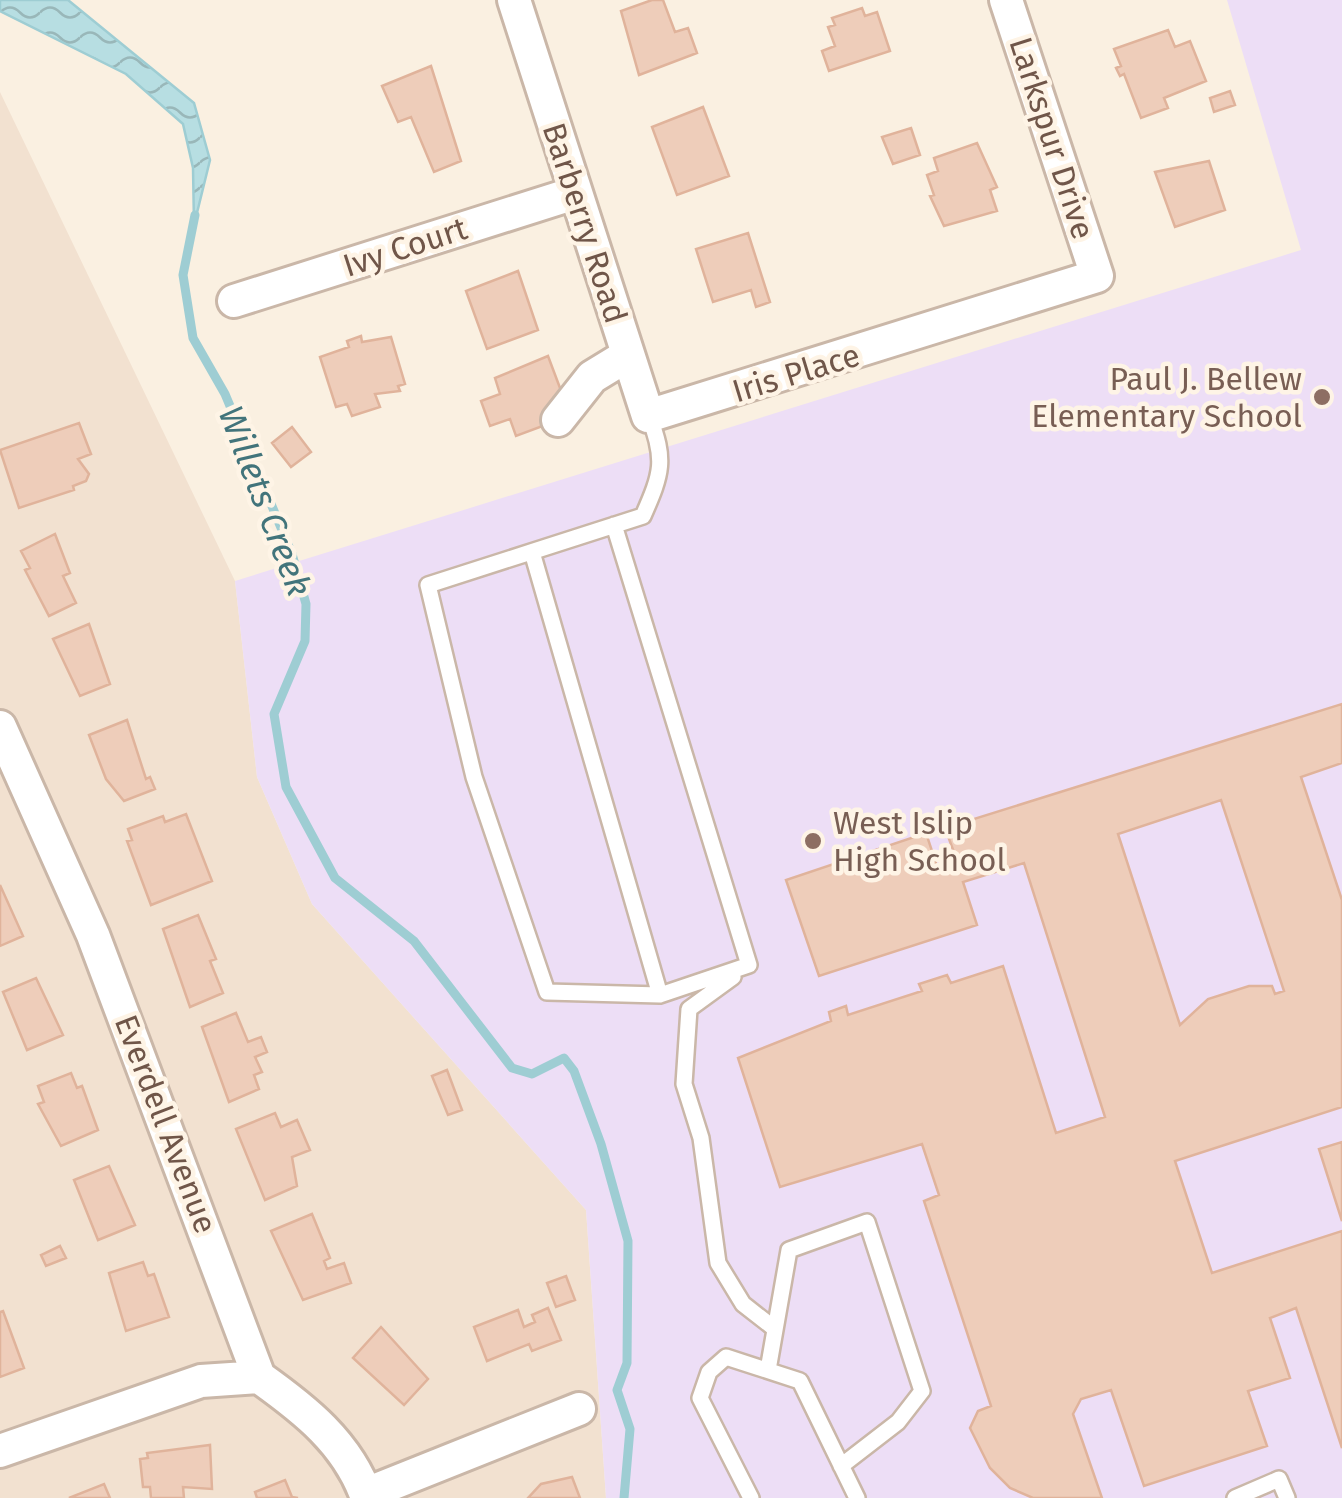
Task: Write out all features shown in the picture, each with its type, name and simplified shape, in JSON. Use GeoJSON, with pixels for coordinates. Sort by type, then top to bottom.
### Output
{"type":"FeatureCollection","features":[{"type":"Feature","properties":{"kind":"street","name":"Barberry Road"},"geometry":{"type":"LineString","coordinates":[[514,0],[628,355]]}},
{"type":"Feature","properties":{"kind":"street","name":"Larkspur Drive"},"geometry":{"type":"LineString","coordinates":[[1006,0],[1097,276]]}},
{"type":"Feature","properties":{"kind":"street","name":"Ivy Court"},"geometry":{"type":"LineString","coordinates":[[234,302],[576,192]]}},
{"type":"Feature","properties":{"kind":"street","name":"Iris Place"},"geometry":{"type":"LineString","coordinates":[[649,416],[1097,276]]}},
{"type":"Feature","properties":{"kind":"street"},"geometry":{"type":"LineString","coordinates":[[558,420],[592,377],[628,355],[649,416]]}},
{"type":"Feature","properties":{"kind":"street","name":"Everdell Avenue"},"geometry":{"type":"LineString","coordinates":[[0,727],[94,935],[259,1377]]}},
{"type":"Feature","properties":{"kind":"street"},"geometry":{"type":"LineString","coordinates":[[0,1451],[201,1381],[259,1377],[311,1414],[346,1456],[367,1496],[579,1409]]}},
{"type":"Feature","properties":{"kind":"lane"},"geometry":{"type":"LineString","coordinates":[[649,416],[659,442],[662,473],[643,516],[428,585],[474,777],[546,992],[660,996],[750,965]]}},
{"type":"Feature","properties":{"kind":"lane"},"geometry":{"type":"LineString","coordinates":[[614,525],[750,965]]}},
{"type":"Feature","properties":{"kind":"lane"},"geometry":{"type":"LineString","coordinates":[[532,552],[660,996]]}},
{"type":"Feature","properties":{"kind":"lane"},"geometry":{"type":"LineString","coordinates":[[750,965],[689,1009],[684,1084],[701,1138],[718,1262],[743,1304],[775,1329]]}},
{"type":"Feature","properties":{"kind":"lane"},"geometry":{"type":"LineString","coordinates":[[768,1370],[788,1250],[867,1222],[922,1391],[898,1422],[842,1466]]}},
{"type":"Feature","properties":{"kind":"lane"},"geometry":{"type":"LineString","coordinates":[[751,1498],[700,1398],[709,1372],[726,1357],[800,1381],[857,1498]]}},
{"type":"Feature","properties":{"kind":"lane"},"geometry":{"type":"LineString","coordinates":[[1234,1498],[1279,1479],[1287,1498]]}},
{"type":"Feature","properties":{"kind":"shaded area","name":"West Islip High School"},"geometry":{"type":"Polygon","coordinates":[[[1227,0],[1342,0],[1342,1498],[606,1498],[586,1210],[312,904],[257,777],[235,581],[1301,250],[1227,0]]]}},
{"type":"Feature","properties":{"kind":"shaded area"},"geometry":{"type":"Polygon","coordinates":[[[0,92],[235,581],[257,777],[312,904],[586,1210],[606,1498],[0,1498],[0,92]]]}},
{"type":"Feature","properties":{"kind":"water"},"geometry":{"type":"Polygon","coordinates":[[[0,0],[68,0],[194,103],[210,160],[194,225],[193,168],[183,124],[126,74],[0,11],[0,0]]]}},
{"type":"Feature","properties":{"kind":"building"},"geometry":{"type":"Polygon","coordinates":[[[663,0],[675,32],[688,28],[697,53],[639,75],[621,11],[663,0]]]}},
{"type":"Feature","properties":{"kind":"building"},"geometry":{"type":"Polygon","coordinates":[[[862,8],[865,16],[877,12],[890,51],[829,71],[822,51],[835,46],[828,27],[835,25],[832,18],[862,8]]]}},
{"type":"Feature","properties":{"kind":"building"},"geometry":{"type":"Polygon","coordinates":[[[1168,30],[1175,47],[1190,41],[1206,81],[1164,98],[1168,108],[1141,118],[1124,74],[1120,76],[1116,68],[1121,66],[1114,49],[1168,30]]]}},
{"type":"Feature","properties":{"kind":"building"},"geometry":{"type":"Polygon","coordinates":[[[431,66],[461,161],[434,172],[411,117],[398,122],[382,86],[431,66]]]}},
{"type":"Feature","properties":{"kind":"building"},"geometry":{"type":"Polygon","coordinates":[[[1230,91],[1235,105],[1214,112],[1210,98],[1230,91]]]}},
{"type":"Feature","properties":{"kind":"building"},"geometry":{"type":"Polygon","coordinates":[[[703,107],[729,176],[677,195],[652,127],[703,107]]]}},
{"type":"Feature","properties":{"kind":"building"},"geometry":{"type":"Polygon","coordinates":[[[911,128],[920,155],[893,164],[882,137],[911,128]]]}},
{"type":"Feature","properties":{"kind":"building"},"geometry":{"type":"Polygon","coordinates":[[[977,143],[997,187],[990,190],[997,211],[944,226],[930,196],[934,195],[927,175],[938,171],[934,158],[977,143]]]}},
{"type":"Feature","properties":{"kind":"building"},"geometry":{"type":"Polygon","coordinates":[[[1209,161],[1225,210],[1175,227],[1155,172],[1209,161]]]}},
{"type":"Feature","properties":{"kind":"building"},"geometry":{"type":"Polygon","coordinates":[[[748,233],[770,302],[756,307],[751,290],[713,302],[696,249],[748,233]]]}},
{"type":"Feature","properties":{"kind":"building"},"geometry":{"type":"Polygon","coordinates":[[[518,271],[538,330],[487,349],[466,291],[518,271]]]}},
{"type":"Feature","properties":{"kind":"building"},"geometry":{"type":"Polygon","coordinates":[[[361,336],[362,342],[391,337],[405,384],[398,386],[400,391],[375,394],[380,407],[352,416],[347,404],[336,407],[320,357],[349,347],[347,341],[361,336]]]}},
{"type":"Feature","properties":{"kind":"building"},"geometry":{"type":"Polygon","coordinates":[[[548,356],[566,404],[564,418],[516,436],[510,419],[490,426],[481,401],[500,394],[495,378],[548,356]]]}},
{"type":"Feature","properties":{"kind":"building"},"geometry":{"type":"Polygon","coordinates":[[[79,423],[91,454],[78,459],[89,474],[86,481],[73,486],[74,490],[19,508],[0,450],[79,423]]]}},
{"type":"Feature","properties":{"kind":"building"},"geometry":{"type":"Polygon","coordinates":[[[292,427],[311,452],[291,467],[272,443],[292,427]]]}},
{"type":"Feature","properties":{"kind":"building"},"geometry":{"type":"Polygon","coordinates":[[[55,534],[70,573],[63,576],[76,603],[49,616],[25,570],[30,568],[21,551],[55,534]]]}},
{"type":"Feature","properties":{"kind":"building"},"geometry":{"type":"Polygon","coordinates":[[[89,624],[110,684],[80,696],[53,639],[89,624]]]}},
{"type":"Feature","properties":{"kind":"building"},"geometry":{"type":"Polygon","coordinates":[[[1342,704],[1342,763],[1301,777],[1342,900],[1342,1107],[1175,1161],[1212,1273],[1342,1231],[1342,1448],[1296,1308],[1270,1318],[1290,1378],[1248,1391],[1267,1446],[1144,1486],[1111,1390],[1081,1399],[1073,1414],[1102,1498],[1033,1498],[1010,1488],[990,1468],[970,1428],[978,1411],[991,1406],[924,1201],[939,1195],[922,1144],[780,1187],[738,1058],[831,1021],[829,1012],[846,1006],[848,1015],[922,991],[919,984],[947,975],[951,983],[1003,966],[1056,1133],[1105,1117],[1024,863],[963,882],[977,925],[819,976],[786,880],[926,833],[939,872],[959,866],[945,828],[1342,704]],[[1221,800],[1118,834],[1180,1025],[1208,999],[1249,986],[1272,986],[1275,994],[1284,991],[1221,800]]]}},
{"type":"Feature","properties":{"kind":"building"},"geometry":{"type":"Polygon","coordinates":[[[127,720],[146,779],[150,777],[155,789],[124,801],[106,779],[89,735],[127,720]]]}},
{"type":"Feature","properties":{"kind":"building"},"geometry":{"type":"Polygon","coordinates":[[[186,814],[212,881],[151,905],[127,841],[132,840],[128,829],[163,816],[165,822],[186,814]]]}},
{"type":"Feature","properties":{"kind":"building"},"geometry":{"type":"Polygon","coordinates":[[[0,885],[23,936],[0,946],[0,885]]]}},
{"type":"Feature","properties":{"kind":"building"},"geometry":{"type":"Polygon","coordinates":[[[198,915],[216,959],[210,961],[223,993],[190,1007],[163,929],[198,915]]]}},
{"type":"Feature","properties":{"kind":"building"},"geometry":{"type":"Polygon","coordinates":[[[36,978],[63,1035],[27,1050],[3,992],[36,978]]]}},
{"type":"Feature","properties":{"kind":"building"},"geometry":{"type":"Polygon","coordinates":[[[236,1013],[248,1042],[261,1037],[267,1052],[255,1057],[262,1072],[254,1075],[259,1089],[229,1102],[202,1027],[236,1013]]]}},
{"type":"Feature","properties":{"kind":"building"},"geometry":{"type":"Polygon","coordinates":[[[447,1070],[462,1110],[448,1115],[432,1076],[447,1070]]]}},
{"type":"Feature","properties":{"kind":"building"},"geometry":{"type":"Polygon","coordinates":[[[71,1073],[77,1088],[82,1086],[98,1130],[61,1146],[38,1104],[44,1102],[38,1086],[71,1073]]]}},
{"type":"Feature","properties":{"kind":"building"},"geometry":{"type":"Polygon","coordinates":[[[275,1113],[281,1127],[297,1120],[310,1150],[292,1157],[297,1186],[265,1200],[236,1129],[275,1113]]]}},
{"type":"Feature","properties":{"kind":"building"},"geometry":{"type":"Polygon","coordinates":[[[1342,1142],[1342,1221],[1319,1149],[1342,1142]]]}},
{"type":"Feature","properties":{"kind":"building"},"geometry":{"type":"Polygon","coordinates":[[[109,1166],[135,1225],[98,1240],[74,1180],[109,1166]]]}},
{"type":"Feature","properties":{"kind":"building"},"geometry":{"type":"Polygon","coordinates":[[[312,1214],[330,1258],[324,1261],[327,1269],[344,1263],[351,1283],[303,1300],[271,1231],[312,1214]]]}},
{"type":"Feature","properties":{"kind":"building"},"geometry":{"type":"Polygon","coordinates":[[[60,1246],[66,1258],[46,1266],[41,1255],[60,1246]]]}},
{"type":"Feature","properties":{"kind":"building"},"geometry":{"type":"Polygon","coordinates":[[[143,1262],[148,1276],[154,1274],[169,1317],[126,1331],[109,1273],[143,1262]]]}},
{"type":"Feature","properties":{"kind":"building"},"geometry":{"type":"Polygon","coordinates":[[[566,1276],[575,1300],[556,1307],[547,1283],[566,1276]]]}},
{"type":"Feature","properties":{"kind":"building"},"geometry":{"type":"Polygon","coordinates":[[[548,1308],[561,1340],[532,1351],[529,1344],[487,1361],[474,1327],[518,1310],[524,1327],[535,1322],[532,1315],[548,1308]]]}},
{"type":"Feature","properties":{"kind":"building"},"geometry":{"type":"Polygon","coordinates":[[[3,1311],[24,1368],[0,1377],[0,1312],[3,1311]]]}},
{"type":"Feature","properties":{"kind":"building"},"geometry":{"type":"Polygon","coordinates":[[[381,1327],[428,1379],[404,1405],[353,1358],[381,1327]]]}},
{"type":"Feature","properties":{"kind":"building"},"geometry":{"type":"Polygon","coordinates":[[[210,1445],[212,1489],[183,1487],[184,1498],[151,1498],[150,1487],[143,1487],[140,1459],[148,1458],[147,1453],[210,1445]]]}},
{"type":"Feature","properties":{"kind":"building"},"geometry":{"type":"Polygon","coordinates":[[[572,1477],[580,1498],[528,1498],[541,1484],[572,1477]]]}},
{"type":"Feature","properties":{"kind":"building"},"geometry":{"type":"Polygon","coordinates":[[[285,1480],[292,1497],[298,1498],[257,1498],[255,1492],[285,1480]]]}},
{"type":"Feature","properties":{"kind":"building"},"geometry":{"type":"Polygon","coordinates":[[[104,1484],[110,1498],[69,1498],[104,1484]]]}},
{"type":"Feature","properties":{"kind":"waterway","name":"Willets Creek"},"geometry":{"type":"LineString","coordinates":[[195,215],[183,275],[193,338],[225,394],[292,554],[306,604],[305,641],[274,714],[286,787],[335,878],[414,941],[512,1068],[532,1074],[564,1058],[574,1071],[601,1144],[628,1241],[627,1363],[617,1390],[630,1429],[624,1498]]}},
{"type":"Feature","properties":{"kind":"place","name":"Paul J. Bellew Elementary School"},"geometry":{"type":"Point","coordinates":[1322,397]}},
{"type":"Feature","properties":{"kind":"place","name":"West Islip High School"},"geometry":{"type":"Point","coordinates":[813,841]}}]}
